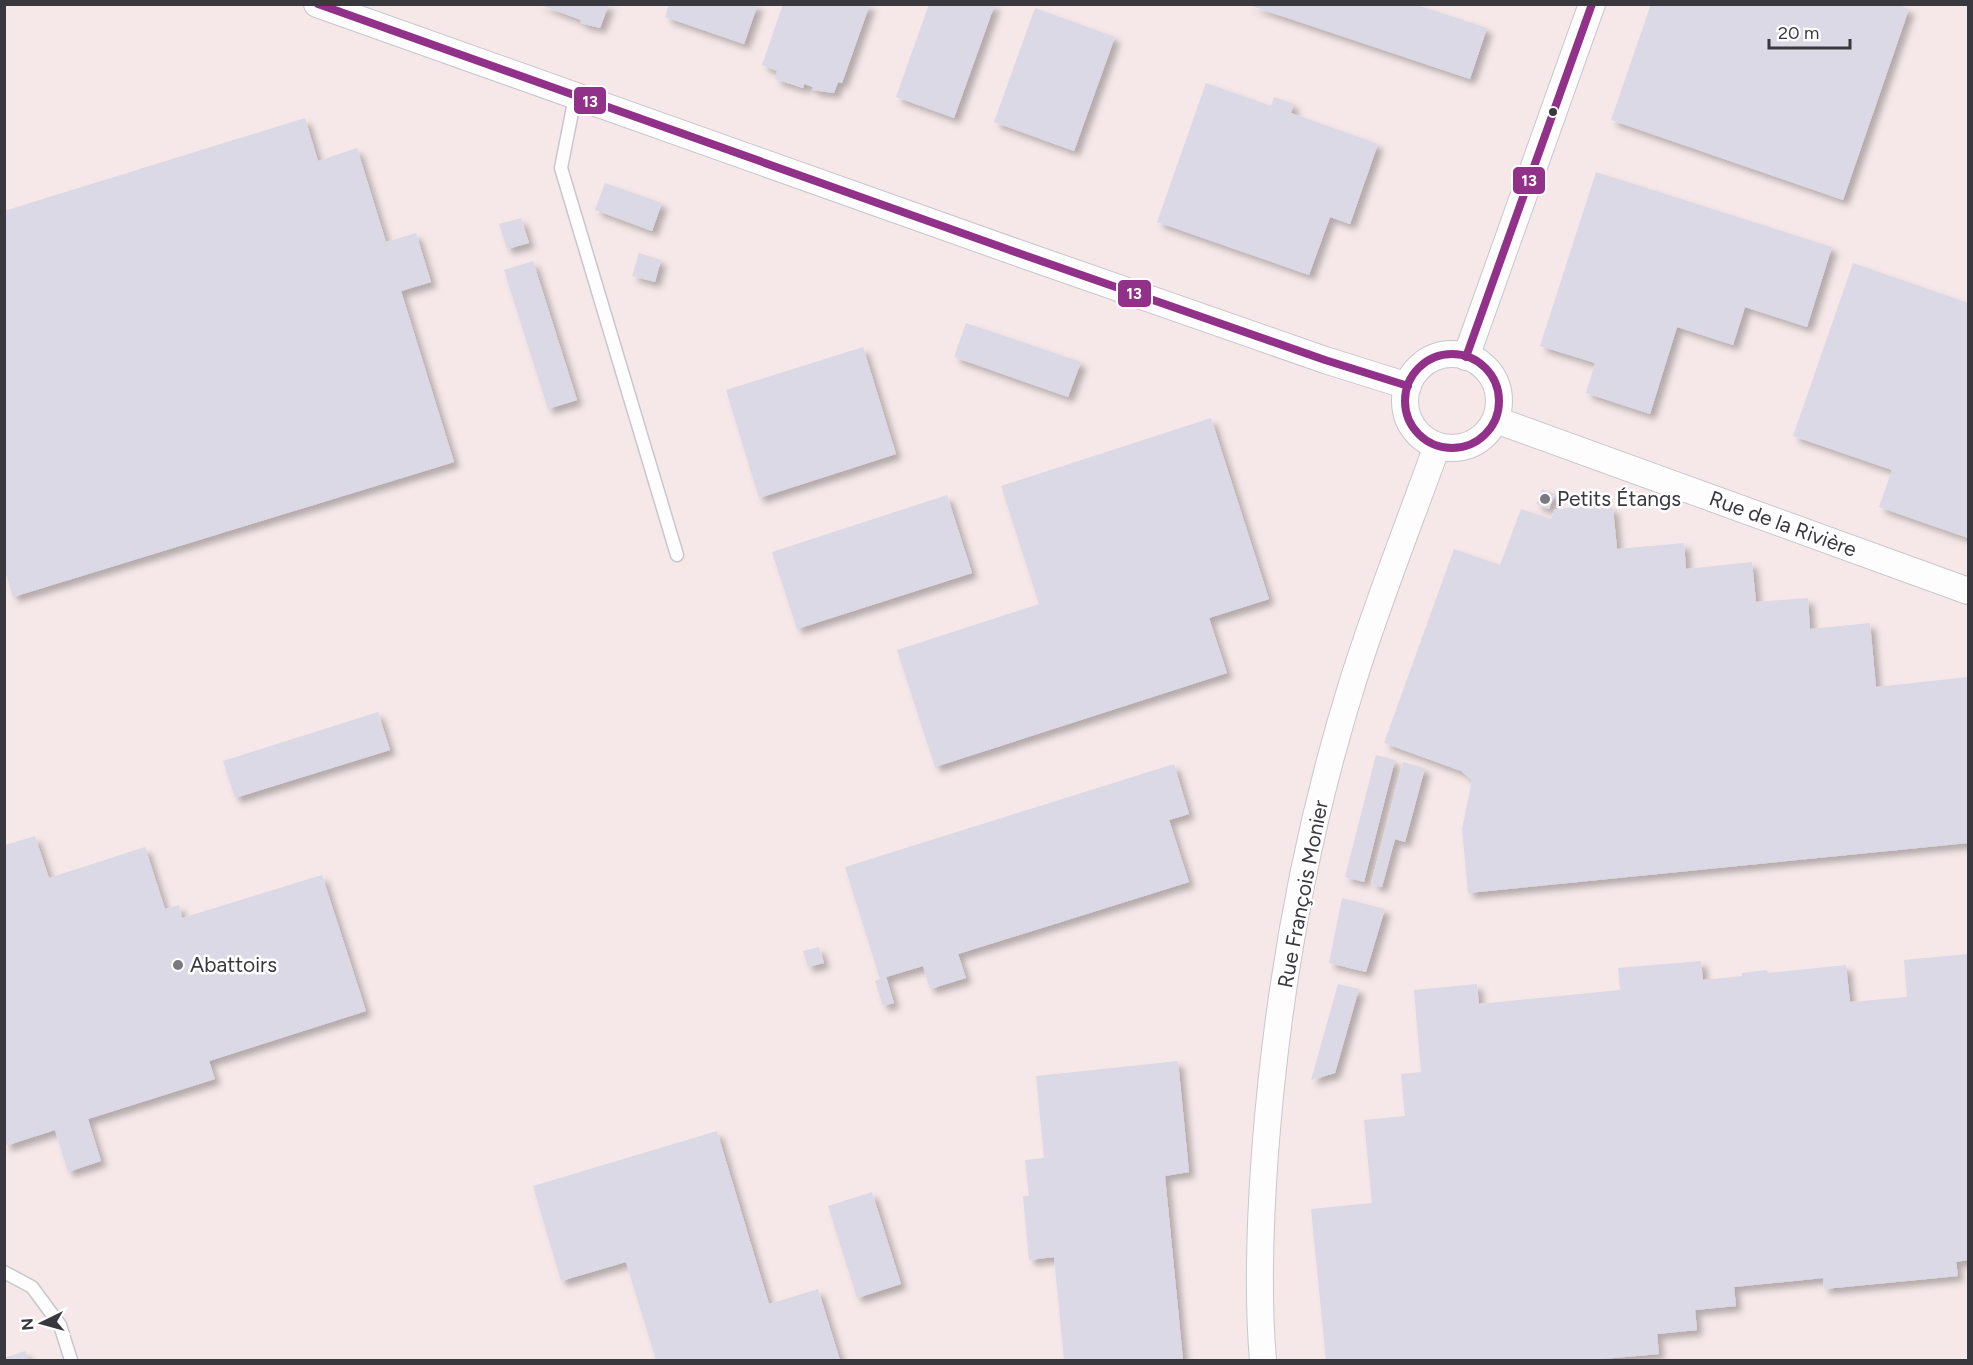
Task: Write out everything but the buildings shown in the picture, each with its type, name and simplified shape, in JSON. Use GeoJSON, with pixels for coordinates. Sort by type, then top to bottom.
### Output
{"type":"FeatureCollection","features":[{"type":"Feature","properties":{"kind":"street"},"geometry":{"type":"LineString","coordinates":[[316,4],[1291,348],[1408,386]]}},
{"type":"Feature","properties":{"kind":"street"},"geometry":{"type":"LineString","coordinates":[[1466,357],[1592,4]]}},
{"type":"Feature","properties":{"kind":"street"},"geometry":{"type":"LineString","coordinates":[[1456,354],[1466,357],[1484,366],[1494,379],[1499,393],[1496,420],[1485,436],[1471,445],[1457,448],[1437,446],[1426,441],[1407,417],[1405,401],[1408,386],[1415,372],[1427,362],[1441,355],[1456,354]]}},
{"type":"Feature","properties":{"kind":"street","name":"Rue de la Rivière"},"geometry":{"type":"LineString","coordinates":[[1496,420],[1968,591]]}},
{"type":"Feature","properties":{"kind":"street","name":"Rue François Monier"},"geometry":{"type":"LineString","coordinates":[[1263,1360],[1261,1212],[1270,1089],[1286,971],[1308,853],[1353,682],[1437,446]]}},
{"type":"Feature","properties":{"kind":"lane"},"geometry":{"type":"LineString","coordinates":[[575,97],[561,168],[677,555]]}},
{"type":"Feature","properties":{"kind":"lane"},"geometry":{"type":"LineString","coordinates":[[4,1272],[32,1287],[60,1325],[71,1360]]}},
{"type":"Feature","properties":{"kind":"shaded area"},"geometry":{"type":"Polygon","coordinates":[[[5,5],[1968,5],[1968,1360],[5,1360],[5,5]]]}},
{"type":"Feature","properties":{"kind":"transit line","name":"13"},"geometry":{"type":"LineString","coordinates":[[318,4],[1021,254],[1325,360],[1408,386]]}},
{"type":"Feature","properties":{"kind":"transit line","name":"13"},"geometry":{"type":"LineString","coordinates":[[1466,357],[1592,4]]}},
{"type":"Feature","properties":{"kind":"transit line","name":"13"},"geometry":{"type":"LineString","coordinates":[[1452,354],[1470,358],[1485,368],[1495,383],[1499,401],[1495,419],[1485,434],[1470,444],[1452,448],[1434,444],[1419,434],[1409,419],[1405,401],[1409,383],[1419,368],[1434,358],[1452,354]]}},
{"type":"Feature","properties":{"kind":"place","name":"Petits Étangs"},"geometry":{"type":"Point","coordinates":[1545,499]}},
{"type":"Feature","properties":{"kind":"place","name":"Abattoirs"},"geometry":{"type":"Point","coordinates":[178,965]}}]}
